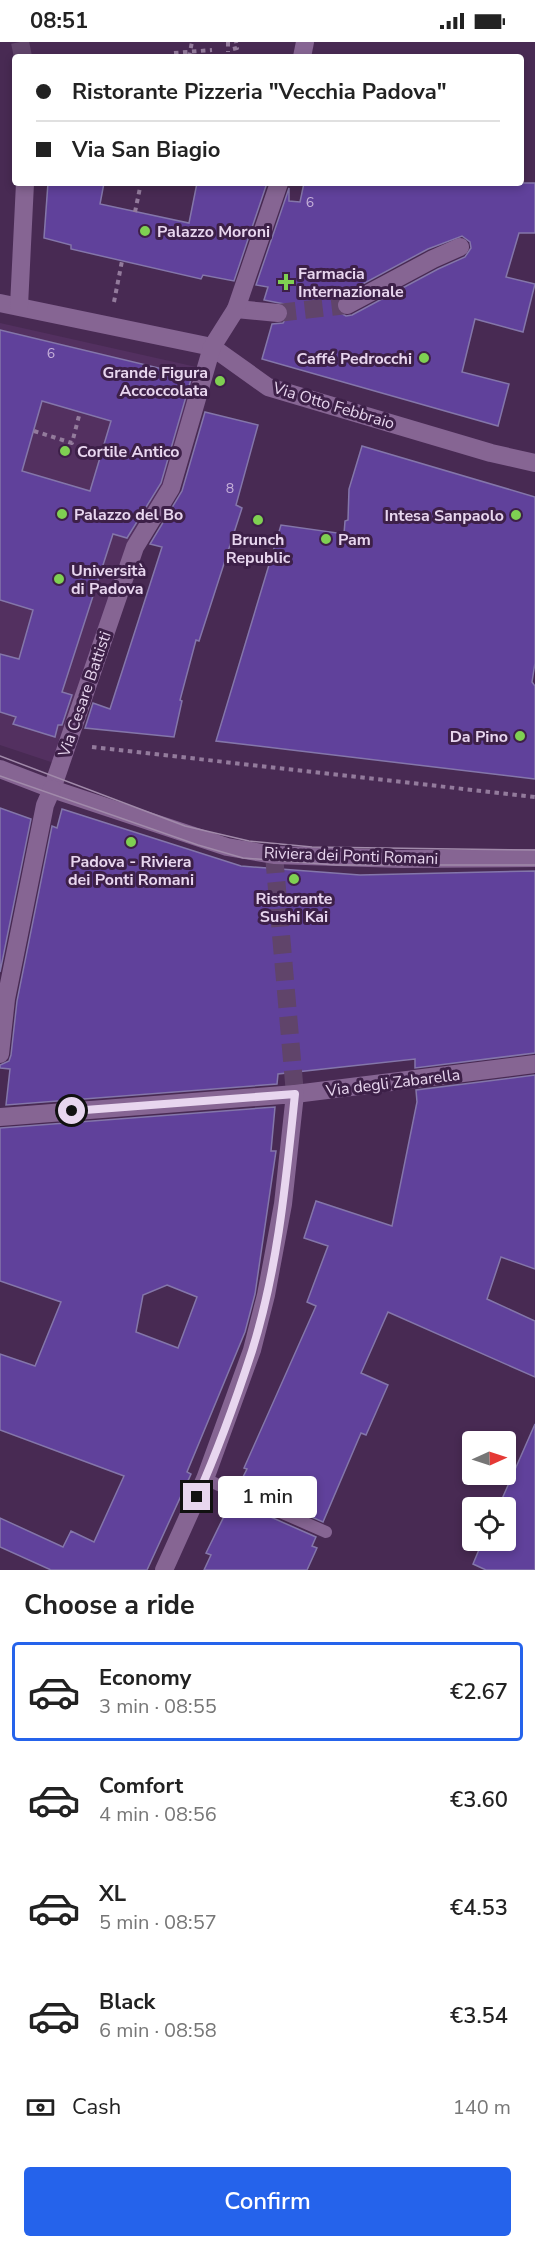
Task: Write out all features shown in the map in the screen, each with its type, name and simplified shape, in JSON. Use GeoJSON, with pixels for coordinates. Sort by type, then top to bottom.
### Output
{"type":"FeatureCollection","features":[{"type":"Feature","properties":{"kind":"street"},"geometry":{"type":"LineString","coordinates":[[19,306],[25,186]]}},
{"type":"Feature","properties":{"kind":"street","name":"Via Cesare Battisti"},"geometry":{"type":"LineString","coordinates":[[0,1054],[6,999],[45,806],[135,547],[171,488],[212,347],[236,309],[278,186]]}},
{"type":"Feature","properties":{"kind":"street"},"geometry":{"type":"LineString","coordinates":[[347,305],[460,247]]}},
{"type":"Feature","properties":{"kind":"street","name":"Via Otto Febbraio"},"geometry":{"type":"LineString","coordinates":[[0,303],[212,347],[268,387],[491,453],[535,463]]}},
{"type":"Feature","properties":{"kind":"street"},"geometry":{"type":"LineString","coordinates":[[236,309],[278,313]]}},
{"type":"Feature","properties":{"kind":"street","name":"Riviera dei Ponti Romani"},"geometry":{"type":"LineString","coordinates":[[0,769],[52,789],[227,847],[274,855],[401,859],[535,858]]}},
{"type":"Feature","properties":{"kind":"street","name":"Via degli Zabarella"},"geometry":{"type":"LineString","coordinates":[[0,1117],[295,1094],[535,1064]]}},
{"type":"Feature","properties":{"kind":"street"},"geometry":{"type":"LineString","coordinates":[[164,1570],[205,1479],[252,1350],[284,1204],[295,1094]]}},
{"type":"Feature","properties":{"kind":"lane"},"geometry":{"type":"LineString","coordinates":[[205,1479],[326,1532]]}},
{"type":"Feature","properties":{"kind":"path"},"geometry":{"type":"LineString","coordinates":[[189,54],[192,42]]}},
{"type":"Feature","properties":{"kind":"path"},"geometry":{"type":"LineString","coordinates":[[228,42],[228,52]]}},
{"type":"Feature","properties":{"kind":"path"},"geometry":{"type":"LineString","coordinates":[[233,49],[237,48],[236,42]]}},
{"type":"Feature","properties":{"kind":"path"},"geometry":{"type":"LineString","coordinates":[[174,53],[189,54],[212,50]]}},
{"type":"Feature","properties":{"kind":"path"},"geometry":{"type":"LineString","coordinates":[[135,212],[140,186]]}},
{"type":"Feature","properties":{"kind":"path"},"geometry":{"type":"LineString","coordinates":[[110,325],[122,261]]}},
{"type":"Feature","properties":{"kind":"path"},"geometry":{"type":"LineString","coordinates":[[34,431],[72,443],[80,412]]}},
{"type":"Feature","properties":{"kind":"path"},"geometry":{"type":"LineString","coordinates":[[67,744],[535,797]]}},
{"type":"Feature","properties":{"kind":"shaded area","name":"Università di Padova"},"geometry":{"type":"Polygon","coordinates":[[[0,323],[201,368],[165,494],[54,763],[0,745],[0,323]]]}},
{"type":"Feature","properties":{"kind":"building"},"geometry":{"type":"Polygon","coordinates":[[[524,183],[535,183],[535,233],[519,233],[506,277],[535,284],[523,332],[475,319],[462,372],[509,384],[498,426],[262,359],[272,324],[283,323],[289,313],[284,304],[264,300],[268,287],[256,285],[289,188],[289,201],[300,202],[303,186],[524,186],[524,183]],[[462,236],[428,249],[342,295],[336,304],[337,311],[346,316],[352,315],[465,257],[471,248],[470,242],[462,236]]]}},
{"type":"Feature","properties":{"kind":"building","name":"Palazzo Moroni"},"geometry":{"type":"Polygon","coordinates":[[[48,186],[103,186],[100,204],[189,223],[196,186],[266,186],[234,281],[203,275],[201,279],[71,249],[71,245],[44,238],[48,186]]]}},
{"type":"Feature","properties":{"kind":"building","name":"Università di Padova"},"geometry":{"type":"Polygon","coordinates":[[[0,330],[192,376],[161,483],[127,538],[113,534],[62,692],[72,695],[62,725],[58,725],[55,737],[13,724],[16,717],[0,712],[0,654],[19,659],[33,610],[0,600],[0,330]],[[42,401],[22,471],[90,491],[111,421],[42,401]]]}},
{"type":"Feature","properties":{"kind":"building"},"geometry":{"type":"Polygon","coordinates":[[[205,412],[258,425],[236,505],[242,508],[199,641],[196,640],[180,700],[182,701],[174,737],[85,728],[93,703],[110,709],[162,547],[150,544],[182,491],[205,412]]]}},
{"type":"Feature","properties":{"kind":"building"},"geometry":{"type":"Polygon","coordinates":[[[362,446],[535,497],[535,663],[532,682],[535,686],[535,779],[216,741],[281,525],[344,534],[345,521],[348,520],[349,489],[362,446]]]}},
{"type":"Feature","properties":{"kind":"building"},"geometry":{"type":"Polygon","coordinates":[[[0,808],[31,819],[0,972],[0,808]]]}},
{"type":"Feature","properties":{"kind":"building"},"geometry":{"type":"Polygon","coordinates":[[[62,809],[241,866],[360,875],[535,871],[535,1053],[415,1068],[415,1059],[278,1074],[277,1084],[6,1105],[10,1069],[0,1068],[0,1065],[9,1061],[11,1055],[17,1001],[52,826],[57,828],[62,809]]]}},
{"type":"Feature","properties":{"kind":"building"},"geometry":{"type":"Polygon","coordinates":[[[535,1075],[535,1269],[501,1257],[487,1299],[535,1321],[535,1377],[388,1312],[361,1373],[388,1385],[366,1435],[361,1433],[323,1522],[239,1485],[247,1469],[244,1468],[316,1306],[307,1302],[328,1246],[304,1238],[316,1201],[392,1226],[417,1102],[416,1090],[535,1075]]]}},
{"type":"Feature","properties":{"kind":"building"},"geometry":{"type":"Polygon","coordinates":[[[275,1107],[271,1151],[276,1151],[255,1294],[245,1332],[187,1472],[191,1474],[147,1570],[51,1570],[0,1547],[0,1518],[63,1547],[71,1531],[94,1542],[124,1476],[0,1430],[0,1354],[35,1366],[61,1302],[0,1281],[0,1128],[275,1107]],[[167,1285],[143,1295],[136,1332],[178,1348],[197,1297],[167,1285]]]}},
{"type":"Feature","properties":{"kind":"building"},"geometry":{"type":"Polygon","coordinates":[[[535,1424],[535,1570],[486,1570],[473,1564],[478,1551],[516,1551],[516,1497],[503,1497],[508,1485],[516,1485],[516,1467],[535,1424]]]}},
{"type":"Feature","properties":{"kind":"building"},"geometry":{"type":"Polygon","coordinates":[[[232,1500],[316,1537],[312,1546],[317,1548],[307,1570],[204,1570],[211,1555],[206,1553],[232,1500]]]}},
{"type":"Feature","properties":{"kind":"tunnel"},"geometry":{"type":"LineString","coordinates":[[20,42],[22,54]]}},
{"type":"Feature","properties":{"kind":"tunnel"},"geometry":{"type":"LineString","coordinates":[[278,313],[347,305]]}},
{"type":"Feature","properties":{"kind":"tunnel"},"geometry":{"type":"LineString","coordinates":[[274,855],[295,1094]]}},
{"type":"Feature","properties":{"kind":"tram line"},"geometry":{"type":"LineString","coordinates":[[0,756],[185,826],[249,841],[312,847],[535,850]]}},
{"type":"Feature","properties":{"kind":"tram line"},"geometry":{"type":"LineString","coordinates":[[0,776],[198,845],[243,858],[336,865],[535,865]]}},
{"type":"Feature","properties":{"kind":"place","name":"Palazzo Moroni"},"geometry":{"type":"Point","coordinates":[145,231]}},
{"type":"Feature","properties":{"kind":"place","name":"Farmacia Internazionale"},"geometry":{"type":"Point","coordinates":[286,282]}},
{"type":"Feature","properties":{"kind":"place","name":"Caffé Pedrocchi"},"geometry":{"type":"Point","coordinates":[424,358]}},
{"type":"Feature","properties":{"kind":"place","name":"Grande Figura Accoccolata"},"geometry":{"type":"Point","coordinates":[220,381]}},
{"type":"Feature","properties":{"kind":"place","name":"Cortile Antico"},"geometry":{"type":"Point","coordinates":[65,451]}},
{"type":"Feature","properties":{"kind":"place","name":"Palazzo del Bo"},"geometry":{"type":"Point","coordinates":[62,514]}},
{"type":"Feature","properties":{"kind":"place","name":"Intesa Sanpaolo"},"geometry":{"type":"Point","coordinates":[516,515]}},
{"type":"Feature","properties":{"kind":"place","name":"Brunch Republic"},"geometry":{"type":"Point","coordinates":[258,520]}},
{"type":"Feature","properties":{"kind":"place","name":"Pam"},"geometry":{"type":"Point","coordinates":[326,539]}},
{"type":"Feature","properties":{"kind":"place","name":"Università di Padova"},"geometry":{"type":"Point","coordinates":[59,579]}},
{"type":"Feature","properties":{"kind":"place","name":"Da Pino"},"geometry":{"type":"Point","coordinates":[520,736]}},
{"type":"Feature","properties":{"kind":"place","name":"Padova - Riviera dei Ponti Romani"},"geometry":{"type":"Point","coordinates":[131,842]}},
{"type":"Feature","properties":{"kind":"place","name":"Ristorante Sushi Kai"},"geometry":{"type":"Point","coordinates":[294,879]}},
{"type":"Feature","properties":{"kind":"route"},"geometry":{"type":"LineString","coordinates":[[72,1111],[295,1094],[284,1204],[266,1294],[252,1350],[197,1497]]}}]}
